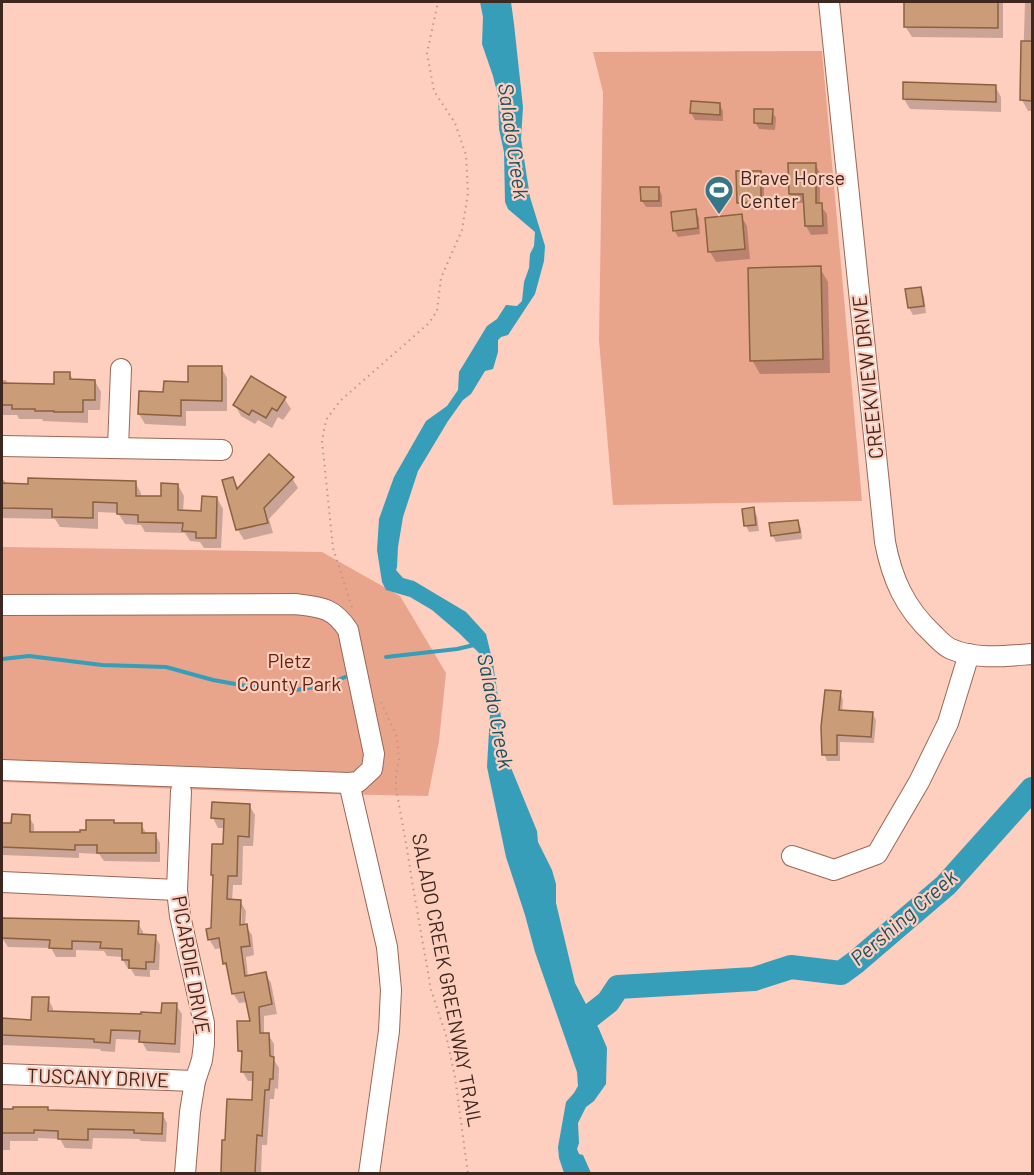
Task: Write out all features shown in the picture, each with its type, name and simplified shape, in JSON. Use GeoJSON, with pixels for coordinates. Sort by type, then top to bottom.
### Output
{"type":"FeatureCollection","features":[{"type":"Feature","properties":{"kind":"street","name":"CREEKVIEW DRIVE"},"geometry":{"type":"LineString","coordinates":[[829,2],[885,542],[890,567],[902,596],[923,625],[949,648],[976,656],[1032,654]]}},
{"type":"Feature","properties":{"kind":"street"},"geometry":{"type":"LineString","coordinates":[[118,448],[121,369]]}},
{"type":"Feature","properties":{"kind":"street"},"geometry":{"type":"LineString","coordinates":[[2,446],[222,450]]}},
{"type":"Feature","properties":{"kind":"street"},"geometry":{"type":"LineString","coordinates":[[2,605],[295,604],[326,609],[342,620],[348,630],[374,754],[372,769],[358,782],[349,783],[2,770]]}},
{"type":"Feature","properties":{"kind":"street"},"geometry":{"type":"LineString","coordinates":[[792,856],[834,870],[877,854],[919,782],[948,723],[969,654]]}},
{"type":"Feature","properties":{"kind":"street"},"geometry":{"type":"LineString","coordinates":[[349,783],[387,947],[391,990],[389,1031],[369,1173]]}},
{"type":"Feature","properties":{"kind":"street","name":"PICARDIE DRIVE"},"geometry":{"type":"LineString","coordinates":[[180,791],[177,890],[180,916],[204,1023],[202,1060],[195,1081],[190,1112],[185,1173]]}},
{"type":"Feature","properties":{"kind":"street"},"geometry":{"type":"LineString","coordinates":[[2,882],[177,890]]}},
{"type":"Feature","properties":{"kind":"street","name":"TUSCANY DRIVE"},"geometry":{"type":"LineString","coordinates":[[2,1074],[195,1081]]}},
{"type":"Feature","properties":{"kind":"path"},"geometry":{"type":"LineString","coordinates":[[352,607],[333,548],[322,441],[326,420],[340,401],[429,323],[437,310],[441,278],[462,230],[468,193],[466,155],[455,123],[434,91],[427,53],[438,2]]}},
{"type":"Feature","properties":{"kind":"path","name":"SALADO CREEK GREENWAY TRAIL"},"geometry":{"type":"LineString","coordinates":[[379,697],[396,735],[399,760],[396,788],[431,990],[446,1035],[455,1077],[468,1173]]}},
{"type":"Feature","properties":{"kind":"green space","name":"Brave Horse Center"},"geometry":{"type":"Polygon","coordinates":[[[822,51],[862,501],[613,505],[599,340],[603,92],[593,52],[822,51]]]}},
{"type":"Feature","properties":{"kind":"green space","name":"Pletz County Park"},"geometry":{"type":"Polygon","coordinates":[[[2,547],[322,552],[400,596],[446,673],[439,741],[428,796],[278,793],[2,782],[2,547]]]}},
{"type":"Feature","properties":{"kind":"water","name":"Salado Creek"},"geometry":{"type":"Polygon","coordinates":[[[480,2],[511,2],[523,107],[521,139],[530,197],[545,246],[544,261],[535,294],[508,335],[498,340],[498,352],[493,369],[485,371],[471,394],[463,400],[418,471],[403,517],[396,570],[403,578],[414,581],[466,612],[486,634],[493,663],[507,758],[537,831],[538,842],[552,870],[556,884],[556,903],[575,983],[607,1048],[606,1084],[594,1101],[586,1107],[578,1123],[577,1149],[579,1154],[583,1155],[591,1173],[564,1173],[559,1158],[558,1147],[566,1102],[578,1086],[577,1072],[535,952],[506,857],[487,767],[490,713],[481,655],[432,610],[410,597],[386,590],[382,582],[377,550],[379,519],[394,477],[426,421],[447,406],[458,390],[459,372],[487,326],[497,319],[506,305],[517,306],[522,301],[530,254],[534,246],[535,232],[508,209],[505,202],[504,152],[499,129],[498,96],[482,44],[483,17],[480,2]]]}},
{"type":"Feature","properties":{"kind":"building"},"geometry":{"type":"Polygon","coordinates":[[[904,2],[998,2],[998,28],[904,27],[904,2]]]}},
{"type":"Feature","properties":{"kind":"building"},"geometry":{"type":"Polygon","coordinates":[[[1021,41],[1032,41],[1032,101],[1020,100],[1021,41]]]}},
{"type":"Feature","properties":{"kind":"building"},"geometry":{"type":"Polygon","coordinates":[[[903,82],[996,85],[996,102],[903,99],[903,82]]]}},
{"type":"Feature","properties":{"kind":"building"},"geometry":{"type":"Polygon","coordinates":[[[691,101],[720,103],[720,115],[690,113],[691,101]]]}},
{"type":"Feature","properties":{"kind":"building"},"geometry":{"type":"Polygon","coordinates":[[[754,109],[773,109],[772,124],[754,123],[754,109]]]}},
{"type":"Feature","properties":{"kind":"building"},"geometry":{"type":"Polygon","coordinates":[[[788,163],[816,163],[816,203],[822,203],[823,226],[805,226],[803,194],[789,194],[788,163]]]}},
{"type":"Feature","properties":{"kind":"building"},"geometry":{"type":"Polygon","coordinates":[[[736,171],[761,171],[761,202],[737,203],[736,171]]]}},
{"type":"Feature","properties":{"kind":"building"},"geometry":{"type":"Polygon","coordinates":[[[640,187],[659,187],[659,201],[641,201],[640,187]]]}},
{"type":"Feature","properties":{"kind":"building"},"geometry":{"type":"Polygon","coordinates":[[[696,209],[698,228],[673,231],[671,212],[696,209]]]}},
{"type":"Feature","properties":{"kind":"building"},"geometry":{"type":"Polygon","coordinates":[[[742,214],[745,249],[708,252],[705,218],[742,214]]]}},
{"type":"Feature","properties":{"kind":"building"},"geometry":{"type":"Polygon","coordinates":[[[821,266],[823,359],[750,361],[748,268],[821,266]]]}},
{"type":"Feature","properties":{"kind":"building"},"geometry":{"type":"Polygon","coordinates":[[[921,287],[924,306],[908,308],[905,289],[921,287]]]}},
{"type":"Feature","properties":{"kind":"building"},"geometry":{"type":"Polygon","coordinates":[[[188,366],[222,366],[222,401],[181,400],[181,416],[138,414],[139,391],[163,392],[164,381],[188,382],[188,366]]]}},
{"type":"Feature","properties":{"kind":"building"},"geometry":{"type":"Polygon","coordinates":[[[54,372],[70,372],[70,379],[95,380],[95,400],[83,400],[83,412],[35,411],[35,409],[12,409],[12,405],[2,405],[2,383],[54,384],[54,372]]]}},
{"type":"Feature","properties":{"kind":"building"},"geometry":{"type":"Polygon","coordinates":[[[251,376],[286,397],[277,411],[272,408],[266,418],[252,410],[249,415],[233,405],[251,376]]]}},
{"type":"Feature","properties":{"kind":"building"},"geometry":{"type":"Polygon","coordinates":[[[269,454],[294,477],[264,508],[268,523],[236,530],[222,480],[233,477],[237,489],[269,454]]]}},
{"type":"Feature","properties":{"kind":"building"},"geometry":{"type":"Polygon","coordinates":[[[28,478],[136,481],[136,496],[161,496],[161,483],[178,484],[178,510],[201,511],[202,496],[217,497],[216,538],[196,538],[196,532],[182,531],[183,523],[138,522],[138,515],[117,514],[117,503],[93,502],[93,518],[52,517],[52,509],[2,508],[2,483],[28,484],[28,478]]]}},
{"type":"Feature","properties":{"kind":"building"},"geometry":{"type":"Polygon","coordinates":[[[754,507],[756,525],[744,526],[742,509],[754,507]]]}},
{"type":"Feature","properties":{"kind":"building"},"geometry":{"type":"Polygon","coordinates":[[[798,520],[800,532],[771,536],[769,523],[798,520]]]}},
{"type":"Feature","properties":{"kind":"building"},"geometry":{"type":"Polygon","coordinates":[[[825,690],[841,691],[839,710],[873,712],[871,737],[837,735],[837,755],[822,755],[821,727],[825,690]]]}},
{"type":"Feature","properties":{"kind":"building"},"geometry":{"type":"Polygon","coordinates":[[[212,802],[250,804],[249,837],[238,836],[237,876],[228,876],[227,899],[241,900],[240,925],[247,924],[250,946],[241,947],[245,976],[266,972],[272,1004],[259,1007],[260,1033],[269,1033],[270,1056],[274,1057],[273,1079],[270,1079],[269,1090],[265,1090],[262,1136],[257,1135],[255,1173],[221,1173],[227,1099],[252,1100],[253,1072],[241,1072],[242,1051],[238,1051],[237,1021],[250,1021],[244,992],[232,994],[226,963],[223,964],[219,938],[208,940],[206,929],[211,928],[212,844],[223,844],[224,819],[211,818],[212,802]]]}},
{"type":"Feature","properties":{"kind":"building"},"geometry":{"type":"Polygon","coordinates":[[[12,814],[30,815],[30,832],[80,832],[80,830],[86,830],[86,820],[142,823],[142,833],[156,833],[156,853],[97,853],[97,845],[75,845],[75,850],[2,847],[2,823],[11,823],[12,814]]]}},
{"type":"Feature","properties":{"kind":"building"},"geometry":{"type":"Polygon","coordinates":[[[2,918],[139,921],[138,934],[156,935],[154,962],[146,962],[146,969],[129,968],[129,960],[122,960],[122,949],[100,948],[101,942],[72,941],[72,949],[49,948],[50,940],[2,938],[2,918]]]}},
{"type":"Feature","properties":{"kind":"building"},"geometry":{"type":"Polygon","coordinates":[[[32,997],[49,997],[48,1011],[161,1013],[162,1003],[177,1003],[175,1044],[139,1042],[140,1031],[111,1030],[110,1043],[94,1042],[94,1039],[2,1035],[2,1018],[31,1020],[32,997]]]}},
{"type":"Feature","properties":{"kind":"building"},"geometry":{"type":"Polygon","coordinates":[[[13,1107],[163,1113],[162,1134],[134,1133],[134,1130],[88,1129],[88,1140],[58,1139],[58,1131],[34,1130],[34,1133],[2,1133],[2,1109],[13,1109],[13,1107]]]}},
{"type":"Feature","properties":{"kind":"waterway","name":"Salado Creek"},"geometry":{"type":"LineString","coordinates":[[386,657],[474,645]]}},
{"type":"Feature","properties":{"kind":"waterway"},"geometry":{"type":"LineString","coordinates":[[2,659],[29,656],[102,665],[166,667],[213,680],[252,687],[296,690],[327,685],[345,677]]}},
{"type":"Feature","properties":{"kind":"waterway","name":"Pershing Creek"},"geometry":{"type":"LineString","coordinates":[[580,1024],[608,1002],[618,987],[754,979],[791,967],[841,973],[946,885],[1032,789]]}},
{"type":"Feature","properties":{"kind":"place","name":"Brave Horse Center"},"geometry":{"type":"Point","coordinates":[719,216]}}]}
